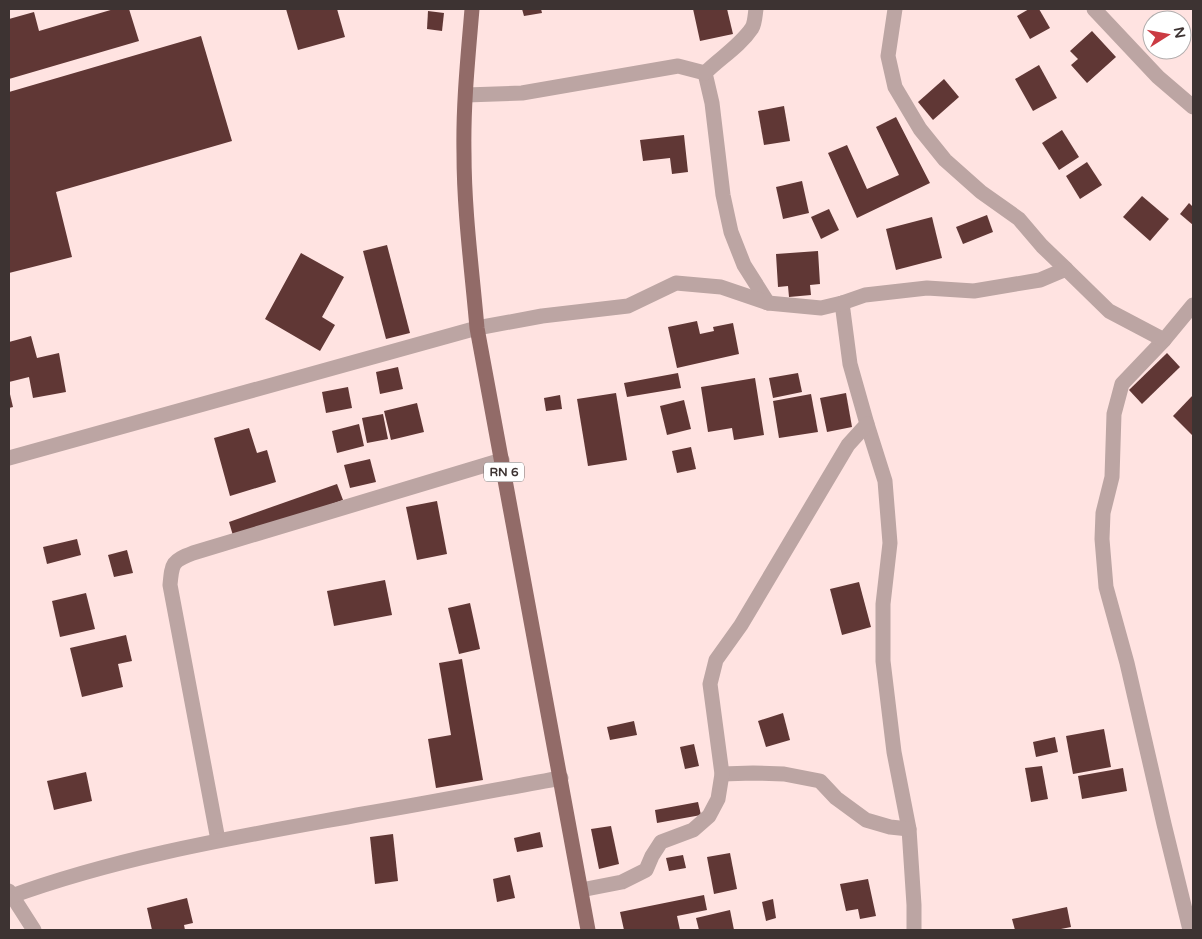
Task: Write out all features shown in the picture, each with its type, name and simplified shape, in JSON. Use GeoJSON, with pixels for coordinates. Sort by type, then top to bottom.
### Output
{"type":"FeatureCollection","features":[{"type":"Feature","properties":{"kind":"main road","name":"RN 6"},"geometry":{"type":"LineString","coordinates":[[472,9],[464,153],[468,232],[477,328],[588,930]]}},
{"type":"Feature","properties":{"kind":"street"},"geometry":{"type":"LineString","coordinates":[[705,73],[717,60],[734,48],[753,27],[756,9]]}},
{"type":"Feature","properties":{"kind":"street"},"geometry":{"type":"LineString","coordinates":[[895,9],[888,56],[895,87],[920,129],[945,160],[981,192],[1019,219],[1042,246],[1109,311],[1164,340]]}},
{"type":"Feature","properties":{"kind":"street"},"geometry":{"type":"LineString","coordinates":[[1094,9],[1158,77],[1193,107]]}},
{"type":"Feature","properties":{"kind":"street"},"geometry":{"type":"LineString","coordinates":[[466,96],[522,93],[678,66],[705,73]]}},
{"type":"Feature","properties":{"kind":"street"},"geometry":{"type":"LineString","coordinates":[[705,73],[712,103],[723,195],[731,232],[744,265],[768,302]]}},
{"type":"Feature","properties":{"kind":"street"},"geometry":{"type":"LineString","coordinates":[[9,458],[477,328],[542,316],[628,306],[676,283],[721,287],[768,302],[821,308],[865,295],[927,288],[974,291],[1040,280],[1066,269]]}},
{"type":"Feature","properties":{"kind":"street"},"geometry":{"type":"LineString","coordinates":[[842,303],[850,364],[885,481],[890,543],[883,604],[883,661],[894,752],[909,829],[914,930]]}},
{"type":"Feature","properties":{"kind":"street"},"geometry":{"type":"LineString","coordinates":[[1190,930],[1127,663],[1106,587],[1102,538],[1103,513],[1112,476],[1114,414],[1122,384],[1164,340],[1193,305]]}},
{"type":"Feature","properties":{"kind":"street"},"geometry":{"type":"LineString","coordinates":[[581,890],[622,882],[646,870],[661,842],[693,830],[710,816],[718,799],[722,774],[710,684],[716,660],[741,625],[843,452],[867,424]]}},
{"type":"Feature","properties":{"kind":"street"},"geometry":{"type":"LineString","coordinates":[[218,840],[170,585],[172,567],[179,558],[193,553],[502,460]]}},
{"type":"Feature","properties":{"kind":"street"},"geometry":{"type":"LineString","coordinates":[[722,774],[753,772],[784,774],[820,780],[836,798],[866,820],[890,827],[909,829]]}},
{"type":"Feature","properties":{"kind":"street"},"geometry":{"type":"LineString","coordinates":[[34,930],[10,895],[85,871],[164,851],[218,840],[561,778]]}},
{"type":"Feature","properties":{"kind":"building"},"geometry":{"type":"Polygon","coordinates":[[[114,9],[129,9],[139,41],[9,79],[9,19],[34,12],[39,31],[114,9]]]}},
{"type":"Feature","properties":{"kind":"building"},"geometry":{"type":"Polygon","coordinates":[[[286,9],[337,9],[345,37],[298,50],[286,9]]]}},
{"type":"Feature","properties":{"kind":"building"},"geometry":{"type":"Polygon","coordinates":[[[522,9],[541,9],[542,13],[524,16],[522,9]]]}},
{"type":"Feature","properties":{"kind":"building"},"geometry":{"type":"Polygon","coordinates":[[[693,9],[727,9],[733,34],[700,41],[693,9]]]}},
{"type":"Feature","properties":{"kind":"building"},"geometry":{"type":"Polygon","coordinates":[[[1029,9],[1039,9],[1050,28],[1030,39],[1017,16],[1029,9]]]}},
{"type":"Feature","properties":{"kind":"building"},"geometry":{"type":"Polygon","coordinates":[[[428,11],[444,13],[442,31],[427,29],[428,11]]]}},
{"type":"Feature","properties":{"kind":"building"},"geometry":{"type":"Polygon","coordinates":[[[1092,31],[1116,57],[1087,83],[1071,65],[1078,59],[1070,51],[1092,31]]]}},
{"type":"Feature","properties":{"kind":"building"},"geometry":{"type":"Polygon","coordinates":[[[201,36],[232,141],[56,192],[72,257],[9,273],[9,92],[201,36]]]}},
{"type":"Feature","properties":{"kind":"building"},"geometry":{"type":"Polygon","coordinates":[[[1039,65],[1057,98],[1033,111],[1015,79],[1039,65]]]}},
{"type":"Feature","properties":{"kind":"building"},"geometry":{"type":"Polygon","coordinates":[[[944,79],[959,97],[933,120],[918,102],[944,79]]]}},
{"type":"Feature","properties":{"kind":"building"},"geometry":{"type":"Polygon","coordinates":[[[784,106],[790,141],[764,145],[758,111],[784,106]]]}},
{"type":"Feature","properties":{"kind":"building"},"geometry":{"type":"Polygon","coordinates":[[[896,117],[930,183],[857,218],[828,153],[847,145],[867,189],[899,175],[876,127],[896,117]]]}},
{"type":"Feature","properties":{"kind":"building"},"geometry":{"type":"Polygon","coordinates":[[[1062,130],[1079,157],[1059,170],[1042,143],[1062,130]]]}},
{"type":"Feature","properties":{"kind":"building"},"geometry":{"type":"Polygon","coordinates":[[[684,135],[688,172],[672,174],[670,158],[643,161],[640,140],[684,135]]]}},
{"type":"Feature","properties":{"kind":"building"},"geometry":{"type":"Polygon","coordinates":[[[1087,162],[1102,185],[1080,199],[1066,176],[1087,162]]]}},
{"type":"Feature","properties":{"kind":"building"},"geometry":{"type":"Polygon","coordinates":[[[802,181],[809,213],[783,219],[776,187],[802,181]]]}},
{"type":"Feature","properties":{"kind":"building"},"geometry":{"type":"Polygon","coordinates":[[[1142,196],[1169,219],[1150,241],[1123,217],[1142,196]]]}},
{"type":"Feature","properties":{"kind":"building"},"geometry":{"type":"Polygon","coordinates":[[[1189,203],[1193,207],[1193,225],[1180,214],[1189,203]]]}},
{"type":"Feature","properties":{"kind":"building"},"geometry":{"type":"Polygon","coordinates":[[[829,209],[839,230],[821,239],[811,217],[829,209]]]}},
{"type":"Feature","properties":{"kind":"building"},"geometry":{"type":"Polygon","coordinates":[[[987,215],[993,232],[963,244],[956,227],[987,215]]]}},
{"type":"Feature","properties":{"kind":"building"},"geometry":{"type":"Polygon","coordinates":[[[932,217],[942,258],[896,270],[886,229],[932,217]]]}},
{"type":"Feature","properties":{"kind":"building"},"geometry":{"type":"Polygon","coordinates":[[[387,245],[410,333],[386,339],[363,251],[387,245]]]}},
{"type":"Feature","properties":{"kind":"building"},"geometry":{"type":"Polygon","coordinates":[[[818,251],[820,284],[810,285],[811,295],[789,297],[788,286],[778,287],[776,254],[818,251]]]}},
{"type":"Feature","properties":{"kind":"building"},"geometry":{"type":"Polygon","coordinates":[[[301,253],[344,277],[322,317],[335,325],[320,351],[265,319],[301,253]]]}},
{"type":"Feature","properties":{"kind":"building"},"geometry":{"type":"Polygon","coordinates":[[[697,321],[700,334],[714,331],[713,327],[733,323],[739,354],[677,368],[668,327],[697,321]]]}},
{"type":"Feature","properties":{"kind":"building"},"geometry":{"type":"Polygon","coordinates":[[[31,336],[37,358],[59,353],[66,392],[33,398],[29,377],[9,382],[9,342],[31,336]]]}},
{"type":"Feature","properties":{"kind":"building"},"geometry":{"type":"Polygon","coordinates":[[[1167,353],[1180,367],[1142,404],[1129,390],[1167,353]]]}},
{"type":"Feature","properties":{"kind":"building"},"geometry":{"type":"Polygon","coordinates":[[[398,367],[403,389],[380,394],[376,372],[398,367]]]}},
{"type":"Feature","properties":{"kind":"building"},"geometry":{"type":"Polygon","coordinates":[[[678,373],[681,388],[627,397],[624,383],[678,373]]]}},
{"type":"Feature","properties":{"kind":"building"},"geometry":{"type":"Polygon","coordinates":[[[798,373],[802,392],[773,398],[769,378],[798,373]]]}},
{"type":"Feature","properties":{"kind":"building"},"geometry":{"type":"Polygon","coordinates":[[[755,378],[764,435],[734,440],[732,428],[708,432],[701,387],[755,378]]]}},
{"type":"Feature","properties":{"kind":"building"},"geometry":{"type":"Polygon","coordinates":[[[348,387],[352,408],[326,413],[322,392],[348,387]]]}},
{"type":"Feature","properties":{"kind":"building"},"geometry":{"type":"Polygon","coordinates":[[[9,390],[13,407],[9,408],[9,390]]]}},
{"type":"Feature","properties":{"kind":"building"},"geometry":{"type":"Polygon","coordinates":[[[616,393],[627,460],[588,466],[577,399],[616,393]]]}},
{"type":"Feature","properties":{"kind":"building"},"geometry":{"type":"Polygon","coordinates":[[[846,393],[852,427],[827,432],[820,398],[846,393]]]}},
{"type":"Feature","properties":{"kind":"building"},"geometry":{"type":"Polygon","coordinates":[[[811,394],[818,432],[779,438],[773,401],[811,394]]]}},
{"type":"Feature","properties":{"kind":"building"},"geometry":{"type":"Polygon","coordinates":[[[560,395],[562,409],[546,411],[544,398],[560,395]]]}},
{"type":"Feature","properties":{"kind":"building"},"geometry":{"type":"Polygon","coordinates":[[[1193,395],[1193,436],[1173,416],[1193,395]]]}},
{"type":"Feature","properties":{"kind":"building"},"geometry":{"type":"Polygon","coordinates":[[[684,400],[691,429],[667,435],[660,406],[684,400]]]}},
{"type":"Feature","properties":{"kind":"building"},"geometry":{"type":"Polygon","coordinates":[[[417,403],[424,432],[391,440],[384,411],[417,403]]]}},
{"type":"Feature","properties":{"kind":"building"},"geometry":{"type":"Polygon","coordinates":[[[383,414],[388,439],[367,443],[362,418],[383,414]]]}},
{"type":"Feature","properties":{"kind":"building"},"geometry":{"type":"Polygon","coordinates":[[[359,424],[364,446],[337,453],[332,431],[359,424]]]}},
{"type":"Feature","properties":{"kind":"building"},"geometry":{"type":"Polygon","coordinates":[[[249,428],[257,453],[267,450],[276,482],[230,496],[214,438],[249,428]]]}},
{"type":"Feature","properties":{"kind":"building"},"geometry":{"type":"Polygon","coordinates":[[[691,447],[696,469],[677,473],[672,451],[691,447]]]}},
{"type":"Feature","properties":{"kind":"building"},"geometry":{"type":"Polygon","coordinates":[[[370,459],[376,482],[350,488],[344,465],[370,459]]]}},
{"type":"Feature","properties":{"kind":"building"},"geometry":{"type":"Polygon","coordinates":[[[337,484],[343,500],[234,539],[229,522],[337,484]]]}},
{"type":"Feature","properties":{"kind":"building"},"geometry":{"type":"Polygon","coordinates":[[[437,501],[447,554],[417,560],[406,507],[437,501]]]}},
{"type":"Feature","properties":{"kind":"building"},"geometry":{"type":"Polygon","coordinates":[[[77,539],[81,555],[47,564],[43,547],[77,539]]]}},
{"type":"Feature","properties":{"kind":"building"},"geometry":{"type":"Polygon","coordinates":[[[127,550],[133,573],[114,577],[108,555],[127,550]]]}},
{"type":"Feature","properties":{"kind":"building"},"geometry":{"type":"Polygon","coordinates":[[[385,580],[392,615],[334,626],[327,591],[385,580]]]}},
{"type":"Feature","properties":{"kind":"building"},"geometry":{"type":"Polygon","coordinates":[[[859,582],[871,627],[842,635],[830,589],[859,582]]]}},
{"type":"Feature","properties":{"kind":"building"},"geometry":{"type":"Polygon","coordinates":[[[86,593],[95,629],[60,637],[52,601],[86,593]]]}},
{"type":"Feature","properties":{"kind":"building"},"geometry":{"type":"Polygon","coordinates":[[[470,603],[480,649],[459,654],[448,608],[470,603]]]}},
{"type":"Feature","properties":{"kind":"building"},"geometry":{"type":"Polygon","coordinates":[[[126,635],[132,661],[118,664],[123,687],[82,697],[70,648],[126,635]]]}},
{"type":"Feature","properties":{"kind":"building"},"geometry":{"type":"Polygon","coordinates":[[[462,659],[483,780],[436,788],[428,739],[451,735],[439,663],[462,659]]]}},
{"type":"Feature","properties":{"kind":"building"},"geometry":{"type":"Polygon","coordinates":[[[783,713],[790,740],[766,747],[758,721],[783,713]]]}},
{"type":"Feature","properties":{"kind":"building"},"geometry":{"type":"Polygon","coordinates":[[[634,721],[637,735],[610,740],[607,727],[634,721]]]}},
{"type":"Feature","properties":{"kind":"building"},"geometry":{"type":"Polygon","coordinates":[[[1104,729],[1111,767],[1073,774],[1066,736],[1104,729]]]}},
{"type":"Feature","properties":{"kind":"building"},"geometry":{"type":"Polygon","coordinates":[[[1055,737],[1058,752],[1036,757],[1033,742],[1055,737]]]}},
{"type":"Feature","properties":{"kind":"building"},"geometry":{"type":"Polygon","coordinates":[[[694,744],[699,766],[685,769],[680,747],[694,744]]]}},
{"type":"Feature","properties":{"kind":"building"},"geometry":{"type":"Polygon","coordinates":[[[1042,766],[1048,799],[1031,802],[1025,768],[1042,766]]]}},
{"type":"Feature","properties":{"kind":"building"},"geometry":{"type":"Polygon","coordinates":[[[1123,768],[1127,791],[1082,799],[1078,776],[1123,768]]]}},
{"type":"Feature","properties":{"kind":"building"},"geometry":{"type":"Polygon","coordinates":[[[86,772],[92,801],[54,810],[47,781],[86,772]]]}},
{"type":"Feature","properties":{"kind":"building"},"geometry":{"type":"Polygon","coordinates":[[[698,802],[701,815],[657,823],[655,810],[698,802]]]}},
{"type":"Feature","properties":{"kind":"building"},"geometry":{"type":"Polygon","coordinates":[[[611,826],[619,864],[599,869],[591,829],[611,826]]]}},
{"type":"Feature","properties":{"kind":"building"},"geometry":{"type":"Polygon","coordinates":[[[540,832],[543,847],[517,852],[514,838],[540,832]]]}},
{"type":"Feature","properties":{"kind":"building"},"geometry":{"type":"Polygon","coordinates":[[[393,834],[398,881],[375,884],[370,837],[393,834]]]}},
{"type":"Feature","properties":{"kind":"building"},"geometry":{"type":"Polygon","coordinates":[[[730,853],[737,889],[714,894],[707,857],[730,853]]]}},
{"type":"Feature","properties":{"kind":"building"},"geometry":{"type":"Polygon","coordinates":[[[683,855],[686,868],[669,871],[666,858],[683,855]]]}},
{"type":"Feature","properties":{"kind":"building"},"geometry":{"type":"Polygon","coordinates":[[[510,875],[515,898],[497,902],[493,879],[510,875]]]}},
{"type":"Feature","properties":{"kind":"building"},"geometry":{"type":"Polygon","coordinates":[[[868,879],[876,916],[860,919],[858,909],[846,911],[840,884],[868,879]]]}},
{"type":"Feature","properties":{"kind":"building"},"geometry":{"type":"Polygon","coordinates":[[[704,895],[707,910],[677,916],[680,930],[624,930],[620,912],[704,895]]]}},
{"type":"Feature","properties":{"kind":"building"},"geometry":{"type":"Polygon","coordinates":[[[187,898],[193,923],[184,925],[185,930],[152,930],[147,908],[187,898]]]}},
{"type":"Feature","properties":{"kind":"building"},"geometry":{"type":"Polygon","coordinates":[[[773,899],[776,918],[766,921],[762,902],[773,899]]]}},
{"type":"Feature","properties":{"kind":"building"},"geometry":{"type":"Polygon","coordinates":[[[1067,907],[1071,927],[1056,930],[1015,930],[1012,919],[1067,907]]]}},
{"type":"Feature","properties":{"kind":"building"},"geometry":{"type":"Polygon","coordinates":[[[730,910],[734,930],[699,930],[696,918],[730,910]]]}}]}
